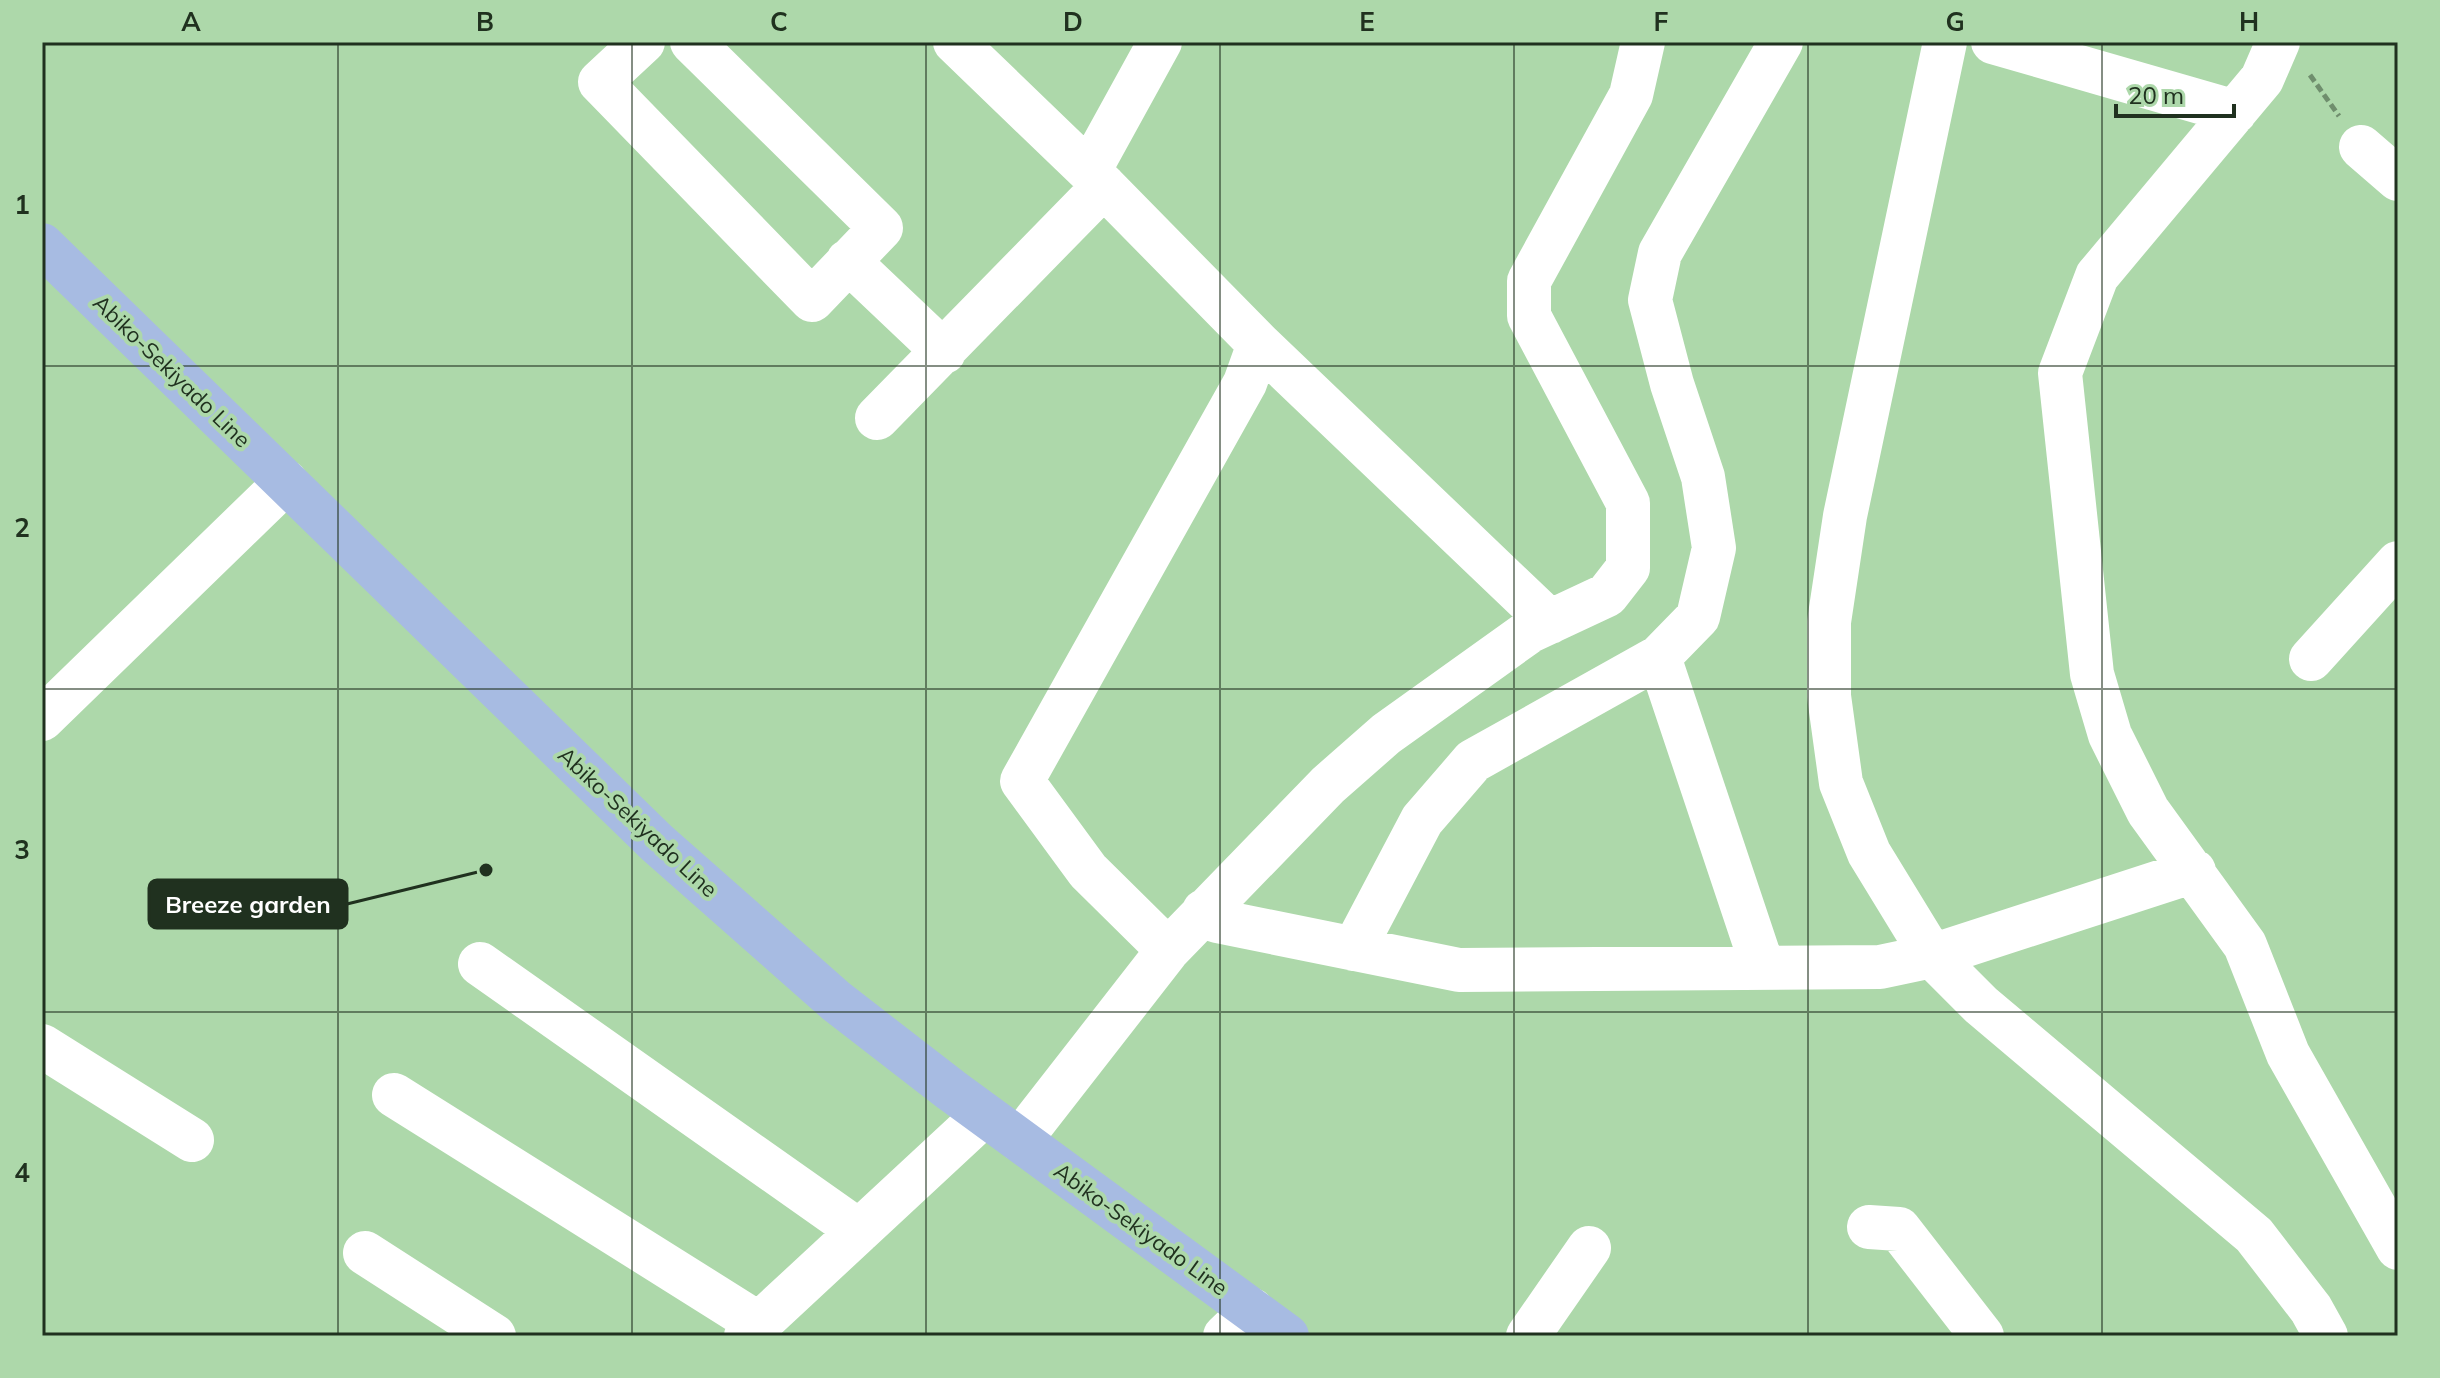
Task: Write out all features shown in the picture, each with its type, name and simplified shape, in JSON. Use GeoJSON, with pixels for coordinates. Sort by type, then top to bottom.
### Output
{"type":"FeatureCollection","features":[{"type":"Feature","properties":{"kind":"main road","name":"Abiko-Sekiyado Line"},"geometry":{"type":"LineString","coordinates":[[42,245],[657,843],[836,1001],[1020,1140],[1238,1323],[1287,1336]]}},
{"type":"Feature","properties":{"kind":"street"},"geometry":{"type":"LineString","coordinates":[[643,42],[600,82],[812,300],[881,228],[692,42]]}},
{"type":"Feature","properties":{"kind":"street"},"geometry":{"type":"LineString","coordinates":[[877,418],[944,352],[1096,178],[1160,42]]}},
{"type":"Feature","properties":{"kind":"street"},"geometry":{"type":"LineString","coordinates":[[1020,1140],[1168,950],[1328,785],[1386,734],[1530,631],[1607,595],[1628,568],[1628,503],[1529,316],[1529,281],[1631,95],[1643,42]]}},
{"type":"Feature","properties":{"kind":"street"},"geometry":{"type":"LineString","coordinates":[[1354,949],[1422,820],[1473,761],[1659,657],[1698,617],[1714,548],[1703,477],[1672,384],[1650,300],[1660,253],[1781,42]]}},
{"type":"Feature","properties":{"kind":"street"},"geometry":{"type":"LineString","coordinates":[[1945,42],[1845,516],[1829,622],[1829,696],[1841,783],[1869,853],[1932,956],[1981,1005],[2254,1235],[2311,1309],[2326,1336]]}},
{"type":"Feature","properties":{"kind":"street"},"geometry":{"type":"LineString","coordinates":[[1993,42],[2098,57],[2235,112]]}},
{"type":"Feature","properties":{"kind":"street"},"geometry":{"type":"LineString","coordinates":[[959,44],[1259,344],[1550,622]]}},
{"type":"Feature","properties":{"kind":"street"},"geometry":{"type":"LineString","coordinates":[[2290,54],[2262,79],[2097,276],[2060,373],[2076,495],[2092,674],[2110,735],[2148,811],[2245,945],[2288,1054],[2398,1248]]}},
{"type":"Feature","properties":{"kind":"street"},"geometry":{"type":"LineString","coordinates":[[2361,147],[2398,179]]}},
{"type":"Feature","properties":{"kind":"street"},"geometry":{"type":"LineString","coordinates":[[848,261],[944,352]]}},
{"type":"Feature","properties":{"kind":"street"},"geometry":{"type":"LineString","coordinates":[[1168,950],[1088,871],[1022,781],[1245,383],[1259,344]]}},
{"type":"Feature","properties":{"kind":"street"},"geometry":{"type":"LineString","coordinates":[[42,719],[286,482]]}},
{"type":"Feature","properties":{"kind":"street"},"geometry":{"type":"LineString","coordinates":[[2311,659],[2398,563]]}},
{"type":"Feature","properties":{"kind":"street"},"geometry":{"type":"LineString","coordinates":[[1659,657],[1763,968]]}},
{"type":"Feature","properties":{"kind":"street"},"geometry":{"type":"LineString","coordinates":[[1204,911],[1217,921],[1459,970],[1880,967],[1932,956],[2194,871]]}},
{"type":"Feature","properties":{"kind":"street"},"geometry":{"type":"LineString","coordinates":[[480,964],[859,1231]]}},
{"type":"Feature","properties":{"kind":"street"},"geometry":{"type":"LineString","coordinates":[[42,1046],[192,1140]]}},
{"type":"Feature","properties":{"kind":"street"},"geometry":{"type":"LineString","coordinates":[[394,1095],[752,1330],[984,1115]]}},
{"type":"Feature","properties":{"kind":"street"},"geometry":{"type":"LineString","coordinates":[[1869,1227],[1899,1229],[1982,1336]]}},
{"type":"Feature","properties":{"kind":"street"},"geometry":{"type":"LineString","coordinates":[[1528,1336],[1589,1248]]}},
{"type":"Feature","properties":{"kind":"street"},"geometry":{"type":"LineString","coordinates":[[365,1253],[494,1336]]}},
{"type":"Feature","properties":{"kind":"path"},"geometry":{"type":"LineString","coordinates":[[2290,54],[2361,147]]}},
{"type":"Feature","properties":{"kind":"place","name":"Breeze garden"},"geometry":{"type":"Point","coordinates":[486,870]}}]}
